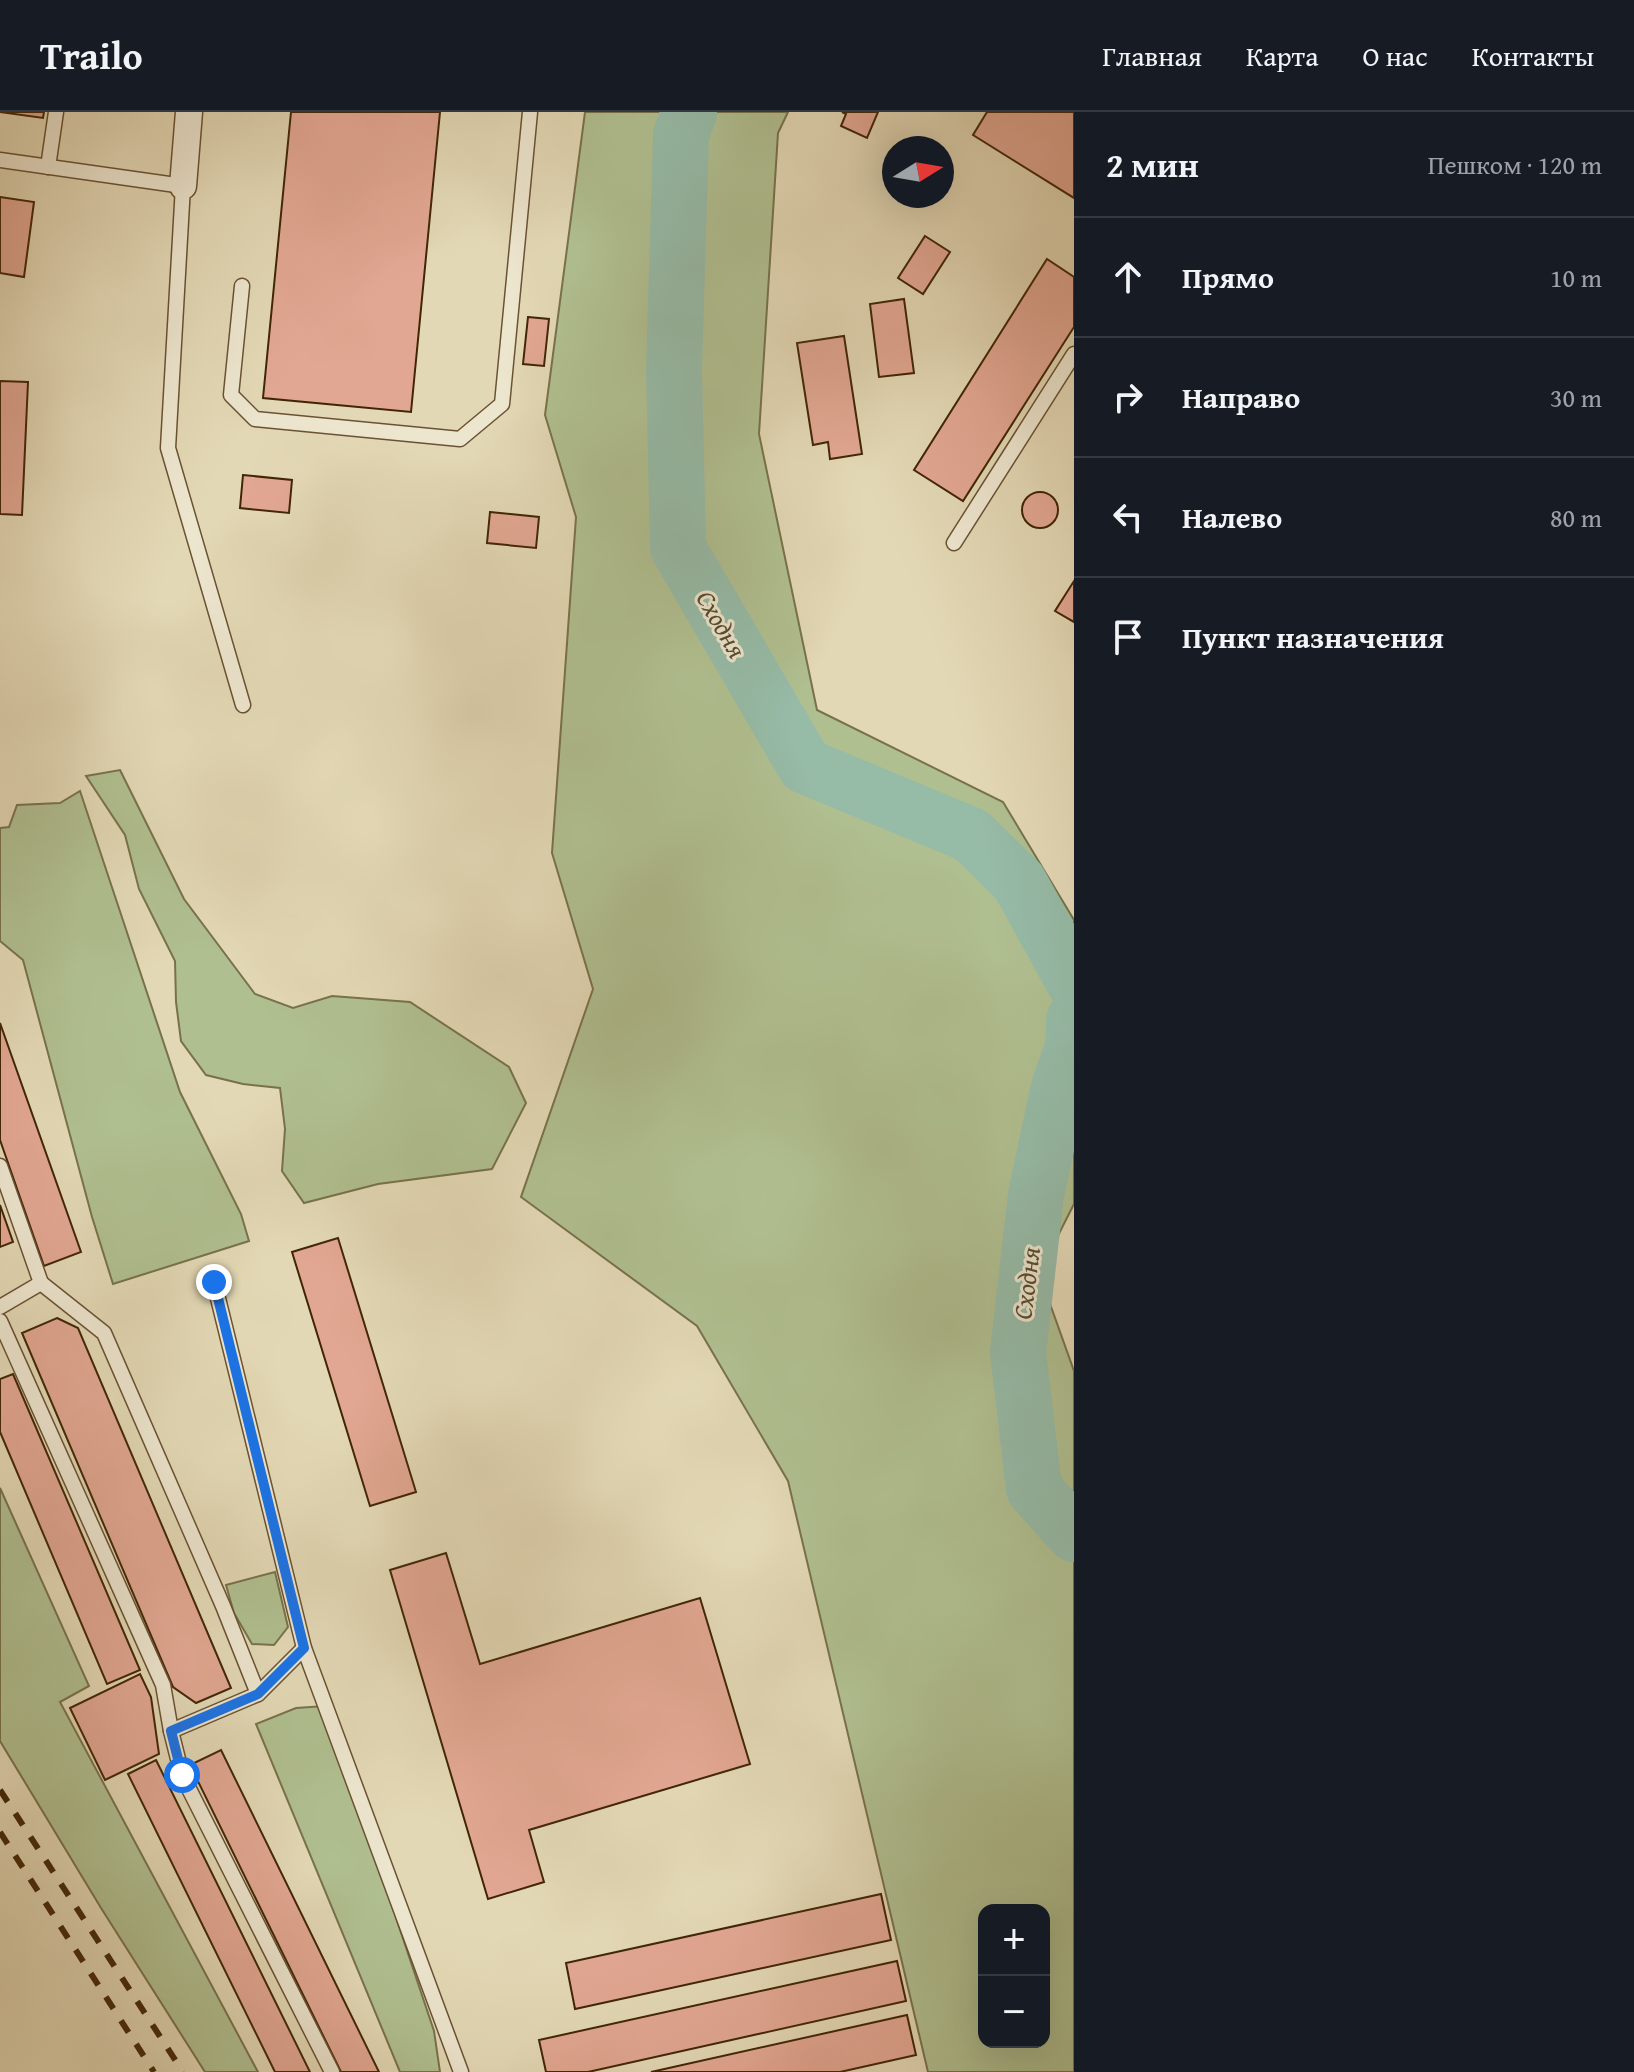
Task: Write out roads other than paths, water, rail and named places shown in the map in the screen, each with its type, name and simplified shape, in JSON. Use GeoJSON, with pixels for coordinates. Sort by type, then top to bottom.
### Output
{"type":"FeatureCollection","features":[{"type":"Feature","properties":{"kind":"street"},"geometry":{"type":"LineString","coordinates":[[183,186],[189,112]]}},
{"type":"Feature","properties":{"kind":"lane"},"geometry":{"type":"LineString","coordinates":[[48,167],[56,112]]}},
{"type":"Feature","properties":{"kind":"lane"},"geometry":{"type":"LineString","coordinates":[[242,286],[231,395],[255,419],[460,439],[502,404],[530,112]]}},
{"type":"Feature","properties":{"kind":"lane"},"geometry":{"type":"LineString","coordinates":[[0,160],[183,186],[168,448],[243,705]]}},
{"type":"Feature","properties":{"kind":"lane"},"geometry":{"type":"LineString","coordinates":[[954,543],[1074,354]]}},
{"type":"Feature","properties":{"kind":"lane"},"geometry":{"type":"LineString","coordinates":[[0,1166],[41,1283],[104,1333],[258,1694]]}},
{"type":"Feature","properties":{"kind":"lane"},"geometry":{"type":"LineString","coordinates":[[214,1282],[304,1648],[461,2072]]}},
{"type":"Feature","properties":{"kind":"lane"},"geometry":{"type":"LineString","coordinates":[[0,1307],[41,1283]]}},
{"type":"Feature","properties":{"kind":"lane"},"geometry":{"type":"LineString","coordinates":[[0,1321],[163,1685],[182,1775],[332,2072]]}},
{"type":"Feature","properties":{"kind":"lane"},"geometry":{"type":"LineString","coordinates":[[171,1731],[258,1694],[304,1648]]}},
{"type":"Feature","properties":{"kind":"waterway","name":"Сходня"},"geometry":{"type":"LineString","coordinates":[[689,112],[681,135],[674,370],[678,548],[805,766],[971,835],[1019,882],[1074,982]]}},
{"type":"Feature","properties":{"kind":"waterway","name":"Сходня"},"geometry":{"type":"LineString","coordinates":[[1074,1020],[1073,1047],[1059,1087],[1036,1195],[1018,1352],[1034,1489],[1074,1534]]}},
{"type":"Feature","properties":{"kind":"railway"},"geometry":{"type":"LineString","coordinates":[[0,1790],[183,2072]]}},
{"type":"Feature","properties":{"kind":"railway"},"geometry":{"type":"LineString","coordinates":[[0,1832],[154,2072]]}}]}
